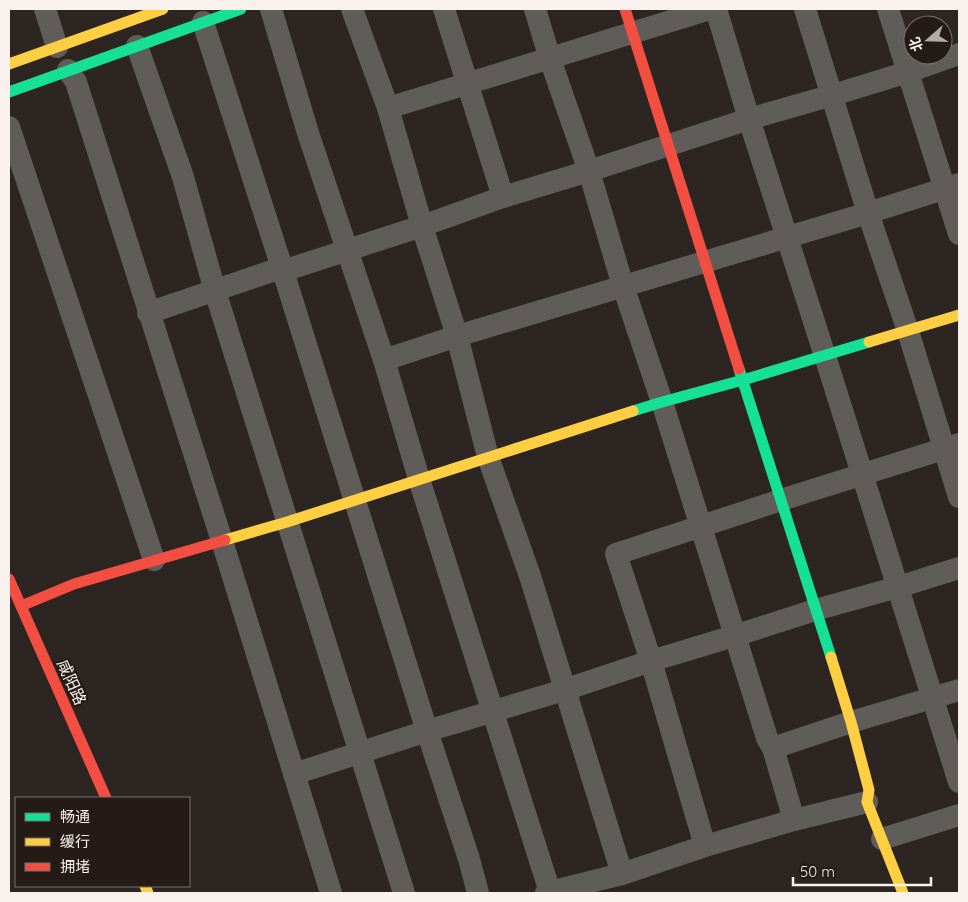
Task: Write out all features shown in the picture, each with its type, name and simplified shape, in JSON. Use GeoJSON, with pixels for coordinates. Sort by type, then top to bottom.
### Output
{"type":"FeatureCollection","features":[{"type":"Feature","properties":{"kind":"street"},"geometry":{"type":"LineString","coordinates":[[45,9],[57,47]]}},
{"type":"Feature","properties":{"kind":"street"},"geometry":{"type":"LineString","coordinates":[[9,64],[57,47],[127,15],[163,9]]}},
{"type":"Feature","properties":{"kind":"street"},"geometry":{"type":"LineString","coordinates":[[9,92],[241,9]]}},
{"type":"Feature","properties":{"kind":"street"},"geometry":{"type":"LineString","coordinates":[[271,9],[308,133],[384,360],[419,479],[548,893],[622,874],[705,846],[794,820],[867,802]]}},
{"type":"Feature","properties":{"kind":"street"},"geometry":{"type":"LineString","coordinates":[[352,9],[388,108],[422,226],[457,336],[488,457],[530,576],[622,874]]}},
{"type":"Feature","properties":{"kind":"street"},"geometry":{"type":"LineString","coordinates":[[444,9],[503,197]]}},
{"type":"Feature","properties":{"kind":"street"},"geometry":{"type":"LineString","coordinates":[[535,9],[550,59],[589,171],[623,286],[662,402],[767,738],[773,748],[794,820]]}},
{"type":"Feature","properties":{"kind":"street"},"geometry":{"type":"LineString","coordinates":[[624,9],[851,722],[869,790],[867,802],[903,893]]}},
{"type":"Feature","properties":{"kind":"street"},"geometry":{"type":"LineString","coordinates":[[388,108],[710,9]]}},
{"type":"Feature","properties":{"kind":"street"},"geometry":{"type":"LineString","coordinates":[[716,9],[786,237],[863,474],[959,782]]}},
{"type":"Feature","properties":{"kind":"street"},"geometry":{"type":"LineString","coordinates":[[806,9],[868,213],[908,331],[952,446],[959,497]]}},
{"type":"Feature","properties":{"kind":"street"},"geometry":{"type":"LineString","coordinates":[[888,9],[908,72],[952,186],[959,234]]}},
{"type":"Feature","properties":{"kind":"street"},"geometry":{"type":"LineString","coordinates":[[203,22],[478,893]]}},
{"type":"Feature","properties":{"kind":"street"},"geometry":{"type":"LineString","coordinates":[[137,46],[183,177],[215,291],[404,893]]}},
{"type":"Feature","properties":{"kind":"street"},"geometry":{"type":"LineString","coordinates":[[148,313],[272,271],[283,271],[422,226],[503,197],[749,119],[908,72],[959,54]]}},
{"type":"Feature","properties":{"kind":"street"},"geometry":{"type":"LineString","coordinates":[[68,70],[76,82],[222,541],[331,893]]}},
{"type":"Feature","properties":{"kind":"street"},"geometry":{"type":"LineString","coordinates":[[9,127],[154,560]]}},
{"type":"Feature","properties":{"kind":"street"},"geometry":{"type":"LineString","coordinates":[[384,360],[457,336],[952,186]]}},
{"type":"Feature","properties":{"kind":"street"},"geometry":{"type":"LineString","coordinates":[[21,606],[74,584],[287,522],[662,402],[825,356],[959,315]]}},
{"type":"Feature","properties":{"kind":"street"},"geometry":{"type":"LineString","coordinates":[[705,846],[651,661],[616,554],[952,446]]}},
{"type":"Feature","properties":{"kind":"street"},"geometry":{"type":"LineString","coordinates":[[294,774],[815,610],[959,568]]}},
{"type":"Feature","properties":{"kind":"street","name":"咸阳路"},"geometry":{"type":"LineString","coordinates":[[9,579],[106,797]]}},
{"type":"Feature","properties":{"kind":"street"},"geometry":{"type":"LineString","coordinates":[[773,748],[851,722],[959,690]]}},
{"type":"Feature","properties":{"kind":"street"},"geometry":{"type":"LineString","coordinates":[[882,839],[959,815]]}},
{"type":"Feature","properties":{"kind":"traffic: fast"},"geometry":{"type":"LineString","coordinates":[[9,92],[241,9]]}},
{"type":"Feature","properties":{"kind":"traffic: fast"},"geometry":{"type":"LineString","coordinates":[[633,411],[869,342]]}},
{"type":"Feature","properties":{"kind":"traffic: fast"},"geometry":{"type":"LineString","coordinates":[[739,369],[831,657]]}},
{"type":"Feature","properties":{"kind":"traffic: slow"},"geometry":{"type":"LineString","coordinates":[[9,64],[163,9]]}},
{"type":"Feature","properties":{"kind":"traffic: slow"},"geometry":{"type":"LineString","coordinates":[[869,342],[959,315]]}},
{"type":"Feature","properties":{"kind":"traffic: slow"},"geometry":{"type":"LineString","coordinates":[[225,540],[287,522],[633,411]]}},
{"type":"Feature","properties":{"kind":"traffic: slow"},"geometry":{"type":"LineString","coordinates":[[831,657],[869,790],[867,802],[903,893]]}},
{"type":"Feature","properties":{"kind":"traffic: slow"},"geometry":{"type":"LineString","coordinates":[[145,887],[148,893]]}},
{"type":"Feature","properties":{"kind":"traffic: jam"},"geometry":{"type":"LineString","coordinates":[[625,9],[739,369]]}},
{"type":"Feature","properties":{"kind":"traffic: jam"},"geometry":{"type":"LineString","coordinates":[[21,606],[74,584],[225,540]]}},
{"type":"Feature","properties":{"kind":"traffic: jam"},"geometry":{"type":"LineString","coordinates":[[9,579],[106,797]]}}]}
